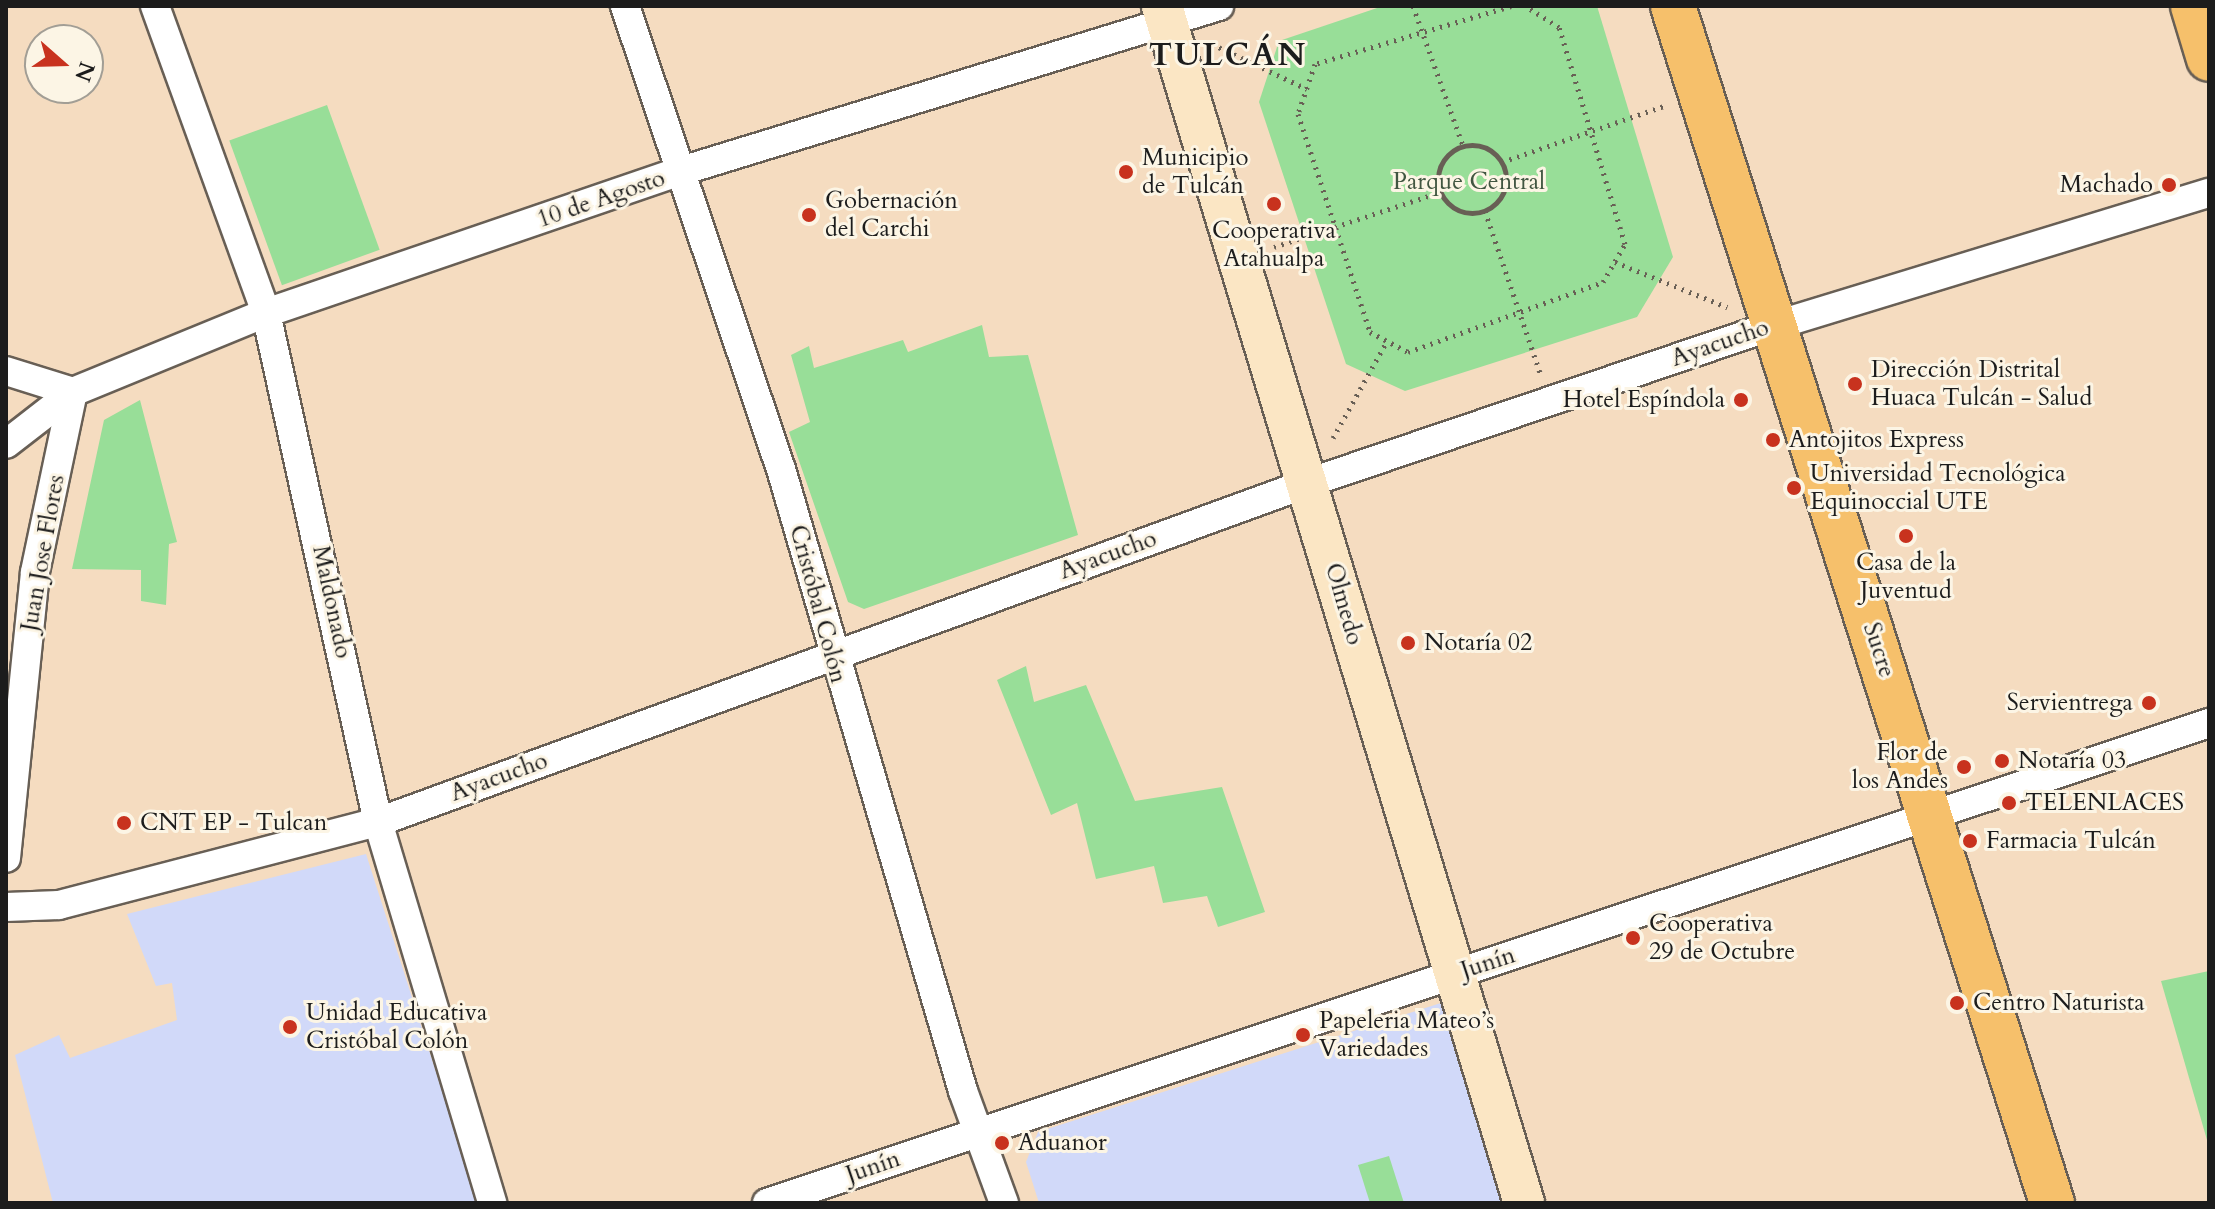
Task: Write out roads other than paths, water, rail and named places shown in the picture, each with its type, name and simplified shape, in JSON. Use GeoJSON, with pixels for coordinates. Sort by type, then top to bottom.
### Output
{"type":"FeatureCollection","features":[{"type":"Feature","properties":{"kind":"main road","name":"Sucre"},"geometry":{"type":"LineString","coordinates":[[1673,6],[1773,326],[1934,817],[2052,1203]]}},
{"type":"Feature","properties":{"kind":"main road"},"geometry":{"type":"LineString","coordinates":[[2193,6],[2209,59]]}},
{"type":"Feature","properties":{"kind":"street","name":"Maldonado"},"geometry":{"type":"LineString","coordinates":[[155,6],[266,313],[378,822],[492,1203]]}},
{"type":"Feature","properties":{"kind":"street","name":"Cristóbal Colón"},"geometry":{"type":"LineString","coordinates":[[625,6],[781,469],[830,654],[976,1133],[1004,1203]]}},
{"type":"Feature","properties":{"kind":"street","name":"10 de Agosto"},"geometry":{"type":"LineString","coordinates":[[6,444],[73,392],[266,313],[681,171],[1165,14],[1219,6]]}},
{"type":"Feature","properties":{"kind":"street","name":"Olmedo"},"geometry":{"type":"LineString","coordinates":[[1165,14],[1242,258],[1453,974],[1524,1203]]}},
{"type":"Feature","properties":{"kind":"street","name":"Ayacucho"},"geometry":{"type":"LineString","coordinates":[[6,907],[59,905],[378,822],[830,654],[1308,483],[1773,326],[2209,193]]}},
{"type":"Feature","properties":{"kind":"street"},"geometry":{"type":"LineString","coordinates":[[6,371],[73,392]]}},
{"type":"Feature","properties":{"kind":"street","name":"Juan Jose Flores"},"geometry":{"type":"LineString","coordinates":[[6,858],[35,572],[73,392]]}},
{"type":"Feature","properties":{"kind":"street","name":"Junín"},"geometry":{"type":"LineString","coordinates":[[767,1203],[2209,723]]}},
{"type":"Feature","properties":{"kind":"place","name":"Municipio de Tulcán"},"geometry":{"type":"Point","coordinates":[1126,172]}},
{"type":"Feature","properties":{"kind":"place","name":"Machado"},"geometry":{"type":"Point","coordinates":[2169,185]}},
{"type":"Feature","properties":{"kind":"place","name":"Cooperativa Atahualpa"},"geometry":{"type":"Point","coordinates":[1274,204]}},
{"type":"Feature","properties":{"kind":"place","name":"Gobernación del Carchi"},"geometry":{"type":"Point","coordinates":[809,215]}},
{"type":"Feature","properties":{"kind":"place","name":"Dirección Distrital Huaca Tulcán - Salud"},"geometry":{"type":"Point","coordinates":[1855,384]}},
{"type":"Feature","properties":{"kind":"place","name":"Hotel Espíndola"},"geometry":{"type":"Point","coordinates":[1741,400]}},
{"type":"Feature","properties":{"kind":"place","name":"Antojitos Express"},"geometry":{"type":"Point","coordinates":[1773,440]}},
{"type":"Feature","properties":{"kind":"place","name":"Universidad Tecnológica Equinoccial UTE"},"geometry":{"type":"Point","coordinates":[1794,488]}},
{"type":"Feature","properties":{"kind":"place","name":"Casa de la Juventud"},"geometry":{"type":"Point","coordinates":[1906,536]}},
{"type":"Feature","properties":{"kind":"place","name":"Notaría 02"},"geometry":{"type":"Point","coordinates":[1408,643]}},
{"type":"Feature","properties":{"kind":"place","name":"Servientrega"},"geometry":{"type":"Point","coordinates":[2149,703]}},
{"type":"Feature","properties":{"kind":"place","name":"Notaría 03"},"geometry":{"type":"Point","coordinates":[2002,761]}},
{"type":"Feature","properties":{"kind":"place","name":"Flor de los Andes"},"geometry":{"type":"Point","coordinates":[1964,767]}},
{"type":"Feature","properties":{"kind":"place","name":"TELENLACES"},"geometry":{"type":"Point","coordinates":[2009,803]}},
{"type":"Feature","properties":{"kind":"place","name":"CNT EP - Tulcan"},"geometry":{"type":"Point","coordinates":[124,823]}},
{"type":"Feature","properties":{"kind":"place","name":"Farmacia Tulcán"},"geometry":{"type":"Point","coordinates":[1970,841]}},
{"type":"Feature","properties":{"kind":"place","name":"Cooperativa 29 de Octubre"},"geometry":{"type":"Point","coordinates":[1633,938]}},
{"type":"Feature","properties":{"kind":"place","name":"Centro Naturista"},"geometry":{"type":"Point","coordinates":[1957,1003]}},
{"type":"Feature","properties":{"kind":"place","name":"Unidad Educativa Cristóbal Colón"},"geometry":{"type":"Point","coordinates":[290,1027]}},
{"type":"Feature","properties":{"kind":"place","name":"Papeleria Mateo’s Variedades"},"geometry":{"type":"Point","coordinates":[1303,1035]}},
{"type":"Feature","properties":{"kind":"place","name":"Aduanor"},"geometry":{"type":"Point","coordinates":[1002,1143]}},
{"type":"Feature","properties":{"kind":"district","name":"TULCÁN"},"geometry":{"type":"Point","coordinates":[1228,55]}},
{"type":"Feature","properties":{"kind":"park label","name":"Parque Central"},"geometry":{"type":"Point","coordinates":[1469,182]}}]}
